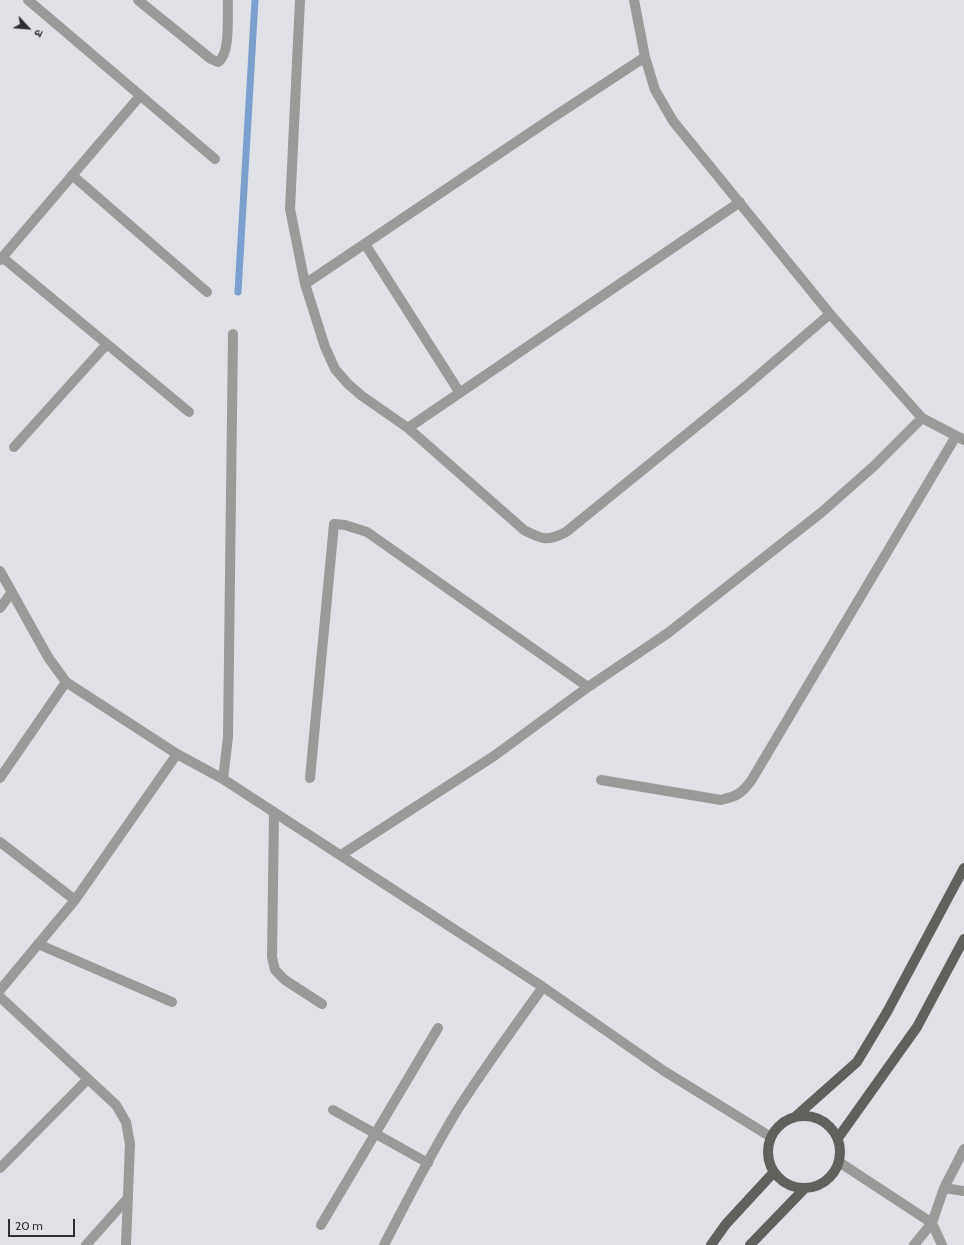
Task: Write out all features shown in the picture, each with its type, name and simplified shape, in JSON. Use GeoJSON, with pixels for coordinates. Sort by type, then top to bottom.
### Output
{"type":"FeatureCollection","features":[{"type":"Feature","properties":{"kind":"main road"},"geometry":{"type":"LineString","coordinates":[[795,1117],[857,1062],[887,1012],[964,868]]}},
{"type":"Feature","properties":{"kind":"main road"},"geometry":{"type":"LineString","coordinates":[[838,1138],[917,1027],[964,939]]}},
{"type":"Feature","properties":{"kind":"main road"},"geometry":{"type":"LineString","coordinates":[[795,1117],[815,1117],[832,1129],[838,1138],[840,1150],[839,1162],[834,1172],[826,1181],[816,1186],[805,1188],[793,1187],[782,1181],[774,1172],[769,1161],[768,1149],[771,1137],[777,1128],[785,1121],[795,1117]]}},
{"type":"Feature","properties":{"kind":"main road"},"geometry":{"type":"LineString","coordinates":[[711,1245],[726,1224],[774,1172]]}},
{"type":"Feature","properties":{"kind":"main road"},"geometry":{"type":"LineString","coordinates":[[750,1245],[805,1188]]}},
{"type":"Feature","properties":{"kind":"street"},"geometry":{"type":"LineString","coordinates":[[28,0],[215,159]]}},
{"type":"Feature","properties":{"kind":"street"},"geometry":{"type":"LineString","coordinates":[[138,0],[211,59],[218,62],[221,60],[226,50],[228,0]]}},
{"type":"Feature","properties":{"kind":"street"},"geometry":{"type":"LineString","coordinates":[[300,0],[290,209],[305,284],[325,347],[335,369],[348,384],[362,396],[408,428],[524,530],[546,540],[566,532],[746,386],[830,314]]}},
{"type":"Feature","properties":{"kind":"street"},"geometry":{"type":"LineString","coordinates":[[600,780],[721,800],[734,797],[743,791],[755,774],[960,438],[922,418],[830,314],[673,121],[655,90],[645,57],[634,0]]}},
{"type":"Feature","properties":{"kind":"street"},"geometry":{"type":"LineString","coordinates":[[305,284],[645,57]]}},
{"type":"Feature","properties":{"kind":"street"},"geometry":{"type":"LineString","coordinates":[[140,96],[1,259],[189,412]]}},
{"type":"Feature","properties":{"kind":"street"},"geometry":{"type":"LineString","coordinates":[[72,175],[207,292]]}},
{"type":"Feature","properties":{"kind":"street"},"geometry":{"type":"LineString","coordinates":[[408,428],[740,202]]}},
{"type":"Feature","properties":{"kind":"street"},"geometry":{"type":"LineString","coordinates":[[365,244],[460,393]]}},
{"type":"Feature","properties":{"kind":"street"},"geometry":{"type":"LineString","coordinates":[[223,779],[228,737],[233,334]]}},
{"type":"Feature","properties":{"kind":"street"},"geometry":{"type":"LineString","coordinates":[[14,447],[107,344]]}},
{"type":"Feature","properties":{"kind":"street"},"geometry":{"type":"LineString","coordinates":[[342,855],[494,756],[588,687],[668,633],[822,512],[862,477],[922,418]]}},
{"type":"Feature","properties":{"kind":"street"},"geometry":{"type":"LineString","coordinates":[[310,778],[334,524],[345,525],[367,532],[588,687]]}},
{"type":"Feature","properties":{"kind":"street"},"geometry":{"type":"LineString","coordinates":[[0,572],[48,657],[66,682],[177,754],[223,779],[342,855],[543,987],[664,1071],[771,1137]]}},
{"type":"Feature","properties":{"kind":"street"},"geometry":{"type":"LineString","coordinates":[[0,608],[12,592]]}},
{"type":"Feature","properties":{"kind":"street"},"geometry":{"type":"LineString","coordinates":[[0,778],[66,682]]}},
{"type":"Feature","properties":{"kind":"street"},"geometry":{"type":"LineString","coordinates":[[0,990],[75,900],[177,754]]}},
{"type":"Feature","properties":{"kind":"street"},"geometry":{"type":"LineString","coordinates":[[274,812],[272,957],[275,970],[285,980],[322,1004]]}},
{"type":"Feature","properties":{"kind":"street"},"geometry":{"type":"LineString","coordinates":[[0,842],[75,900]]}},
{"type":"Feature","properties":{"kind":"street"},"geometry":{"type":"LineString","coordinates":[[38,944],[172,1002]]}},
{"type":"Feature","properties":{"kind":"street"},"geometry":{"type":"LineString","coordinates":[[384,1245],[428,1162],[458,1110],[486,1066],[543,987]]}},
{"type":"Feature","properties":{"kind":"street"},"geometry":{"type":"LineString","coordinates":[[0,997],[116,1105],[126,1122],[130,1144],[126,1245]]}},
{"type":"Feature","properties":{"kind":"street"},"geometry":{"type":"LineString","coordinates":[[322,1225],[438,1028]]}},
{"type":"Feature","properties":{"kind":"street"},"geometry":{"type":"LineString","coordinates":[[0,1168],[88,1079]]}},
{"type":"Feature","properties":{"kind":"street"},"geometry":{"type":"LineString","coordinates":[[333,1110],[428,1162]]}},
{"type":"Feature","properties":{"kind":"street"},"geometry":{"type":"LineString","coordinates":[[914,1245],[932,1223],[944,1188],[964,1149]]}},
{"type":"Feature","properties":{"kind":"street"},"geometry":{"type":"LineString","coordinates":[[839,1162],[932,1223],[942,1245]]}},
{"type":"Feature","properties":{"kind":"street"},"geometry":{"type":"LineString","coordinates":[[944,1188],[964,1191]]}},
{"type":"Feature","properties":{"kind":"street"},"geometry":{"type":"LineString","coordinates":[[86,1245],[128,1198]]}},
{"type":"Feature","properties":{"kind":"waterway"},"geometry":{"type":"LineString","coordinates":[[238,292],[255,0]]}}]}
